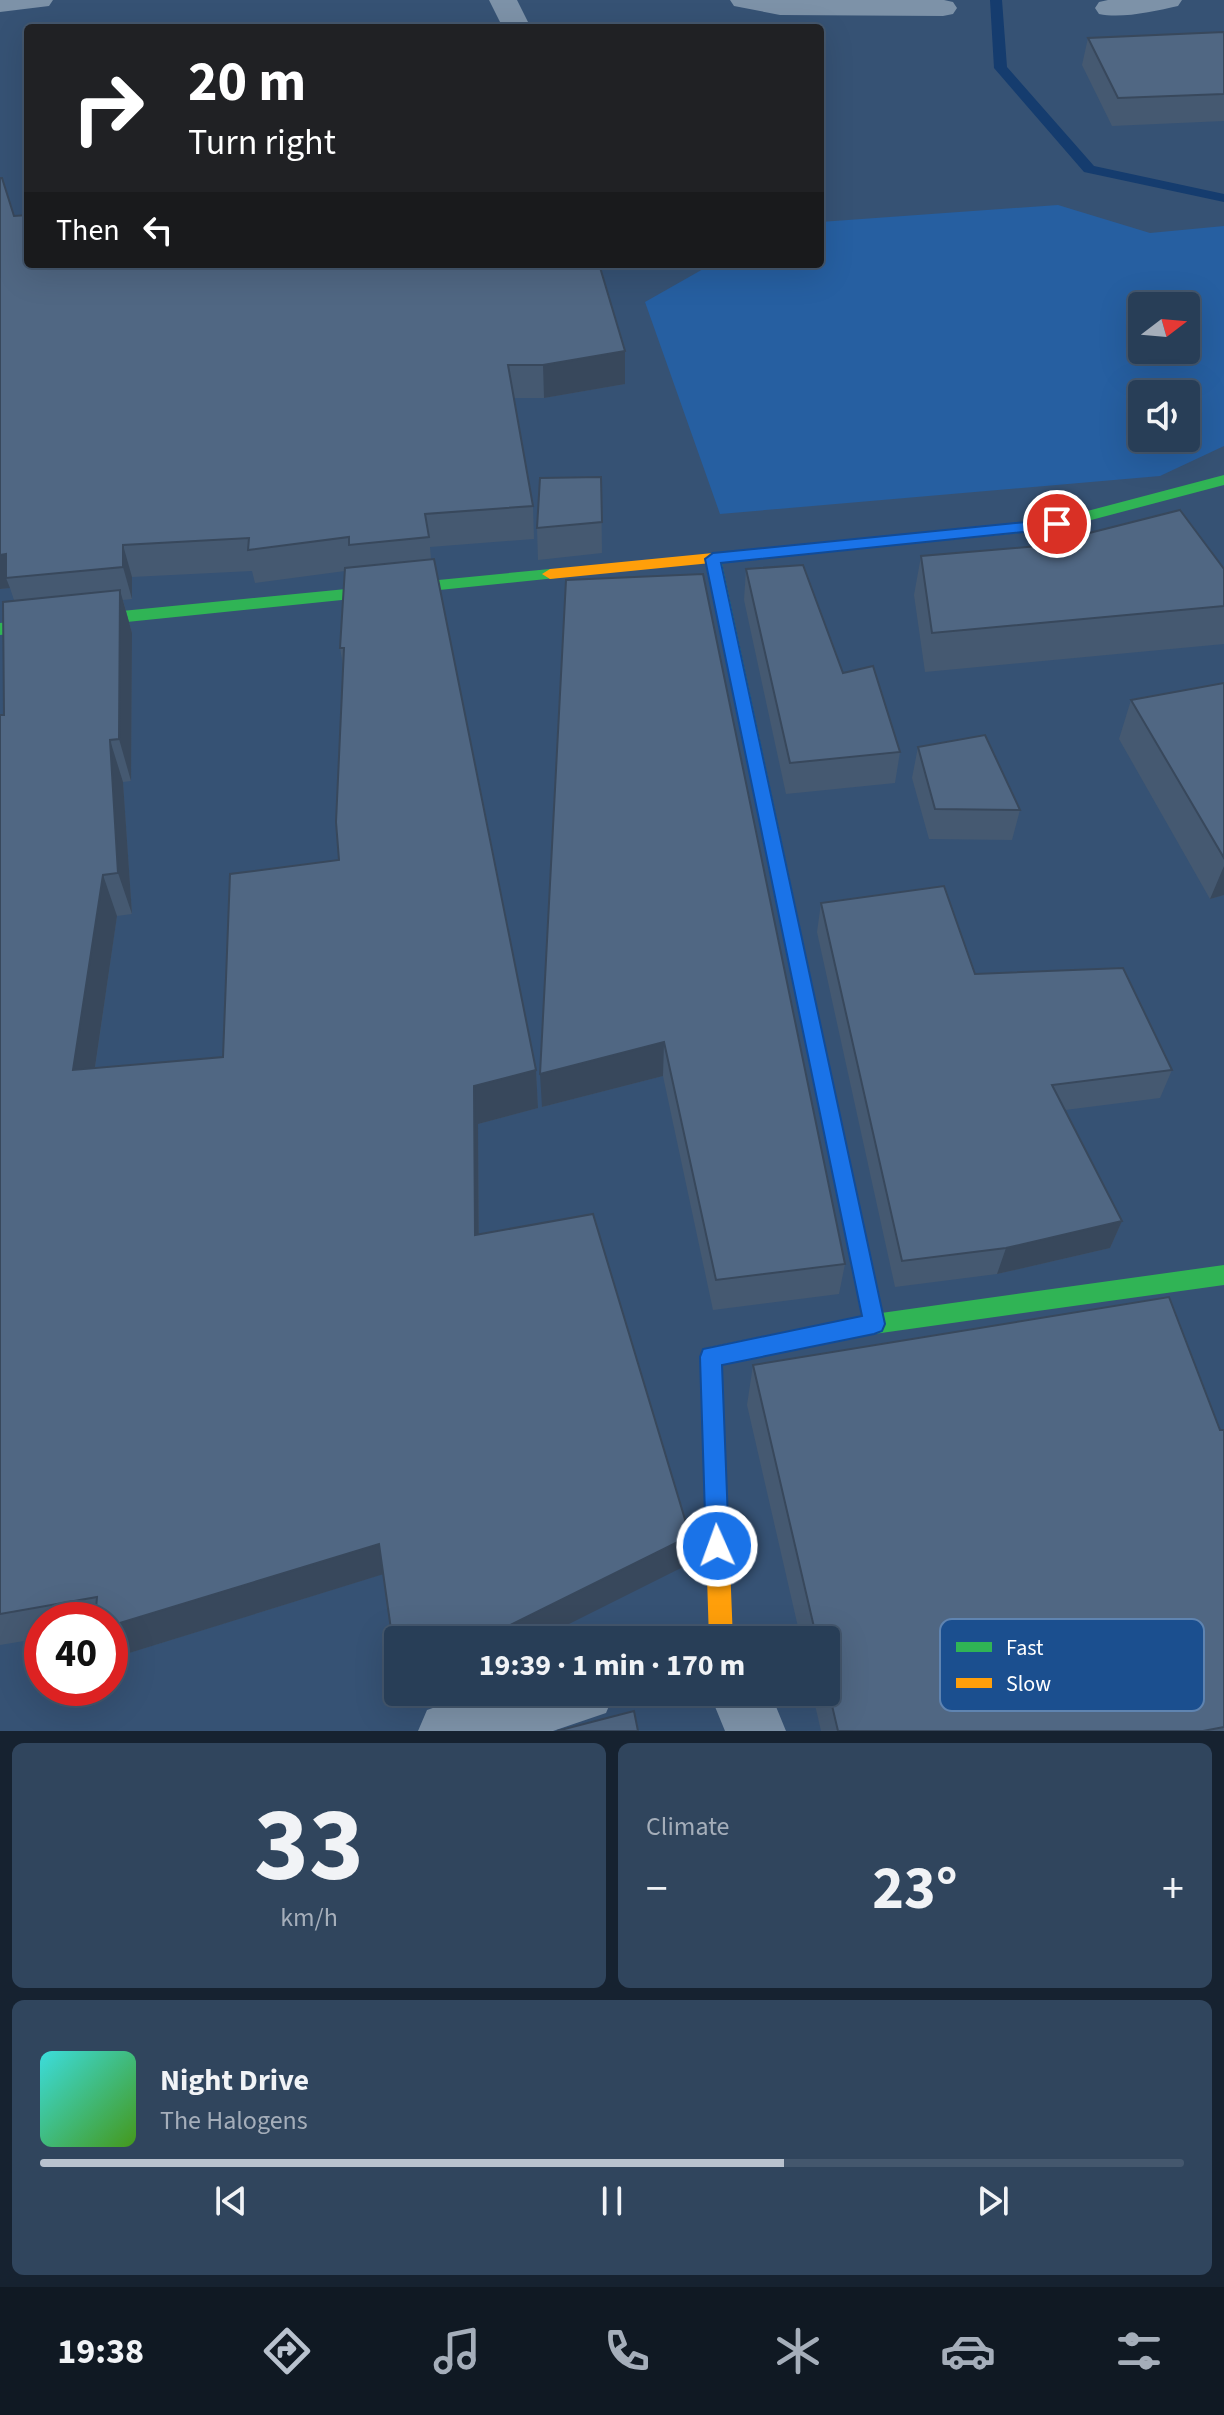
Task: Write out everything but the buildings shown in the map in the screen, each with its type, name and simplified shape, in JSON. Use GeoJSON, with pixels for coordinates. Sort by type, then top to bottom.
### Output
{"type":"FeatureCollection","features":[{"type":"Feature","properties":{"kind":"street"},"geometry":{"type":"LineString","coordinates":[[0,4],[39,0]]}},
{"type":"Feature","properties":{"kind":"street"},"geometry":{"type":"LineString","coordinates":[[503,0],[515,24]]}},
{"type":"Feature","properties":{"kind":"street"},"geometry":{"type":"LineString","coordinates":[[744,0],[780,7],[943,8]]}},
{"type":"Feature","properties":{"kind":"street"},"geometry":{"type":"LineString","coordinates":[[1109,8],[1168,0]]}},
{"type":"Feature","properties":{"kind":"street"},"geometry":{"type":"LineString","coordinates":[[0,629],[1057,524],[1224,480]]}},
{"type":"Feature","properties":{"kind":"street"},"geometry":{"type":"LineString","coordinates":[[713,559],[874,1324]]}},
{"type":"Feature","properties":{"kind":"street"},"geometry":{"type":"LineString","coordinates":[[721,1626],[711,1357],[874,1324],[1224,1275]]}},
{"type":"Feature","properties":{"kind":"street"},"geometry":{"type":"LineString","coordinates":[[448,1731],[536,1706]]}},
{"type":"Feature","properties":{"kind":"street"},"geometry":{"type":"LineString","coordinates":[[745,1706],[756,1731]]}},
{"type":"Feature","properties":{"kind":"shaded area"},"geometry":{"type":"Polygon","coordinates":[[[1058,205],[1150,233],[1224,226],[1224,446],[1160,476],[720,514],[645,302],[705,268],[824,268],[824,222],[1058,205]]]}},
{"type":"Feature","properties":{"kind":"waterway"},"geometry":{"type":"LineString","coordinates":[[996,0],[1001,68],[1089,169],[1224,198]]}},
{"type":"Feature","properties":{"kind":"traffic: fast"},"geometry":{"type":"LineString","coordinates":[[878,542],[1057,524],[1224,480]]}},
{"type":"Feature","properties":{"kind":"traffic: fast"},"geometry":{"type":"LineString","coordinates":[[713,559],[856,1236]]}},
{"type":"Feature","properties":{"kind":"traffic: fast"},"geometry":{"type":"LineString","coordinates":[[0,629],[550,574]]}},
{"type":"Feature","properties":{"kind":"traffic: fast"},"geometry":{"type":"LineString","coordinates":[[874,1324],[1224,1275]]}},
{"type":"Feature","properties":{"kind":"traffic: slow"},"geometry":{"type":"LineString","coordinates":[[550,574],[878,542]]}},
{"type":"Feature","properties":{"kind":"traffic: slow"},"geometry":{"type":"LineString","coordinates":[[721,1626],[711,1357],[874,1324],[856,1236]]}},
{"type":"Feature","properties":{"kind":"route"},"geometry":{"type":"LineString","coordinates":[[717,1546],[711,1357],[874,1324],[713,559],[1057,524]]}}]}
